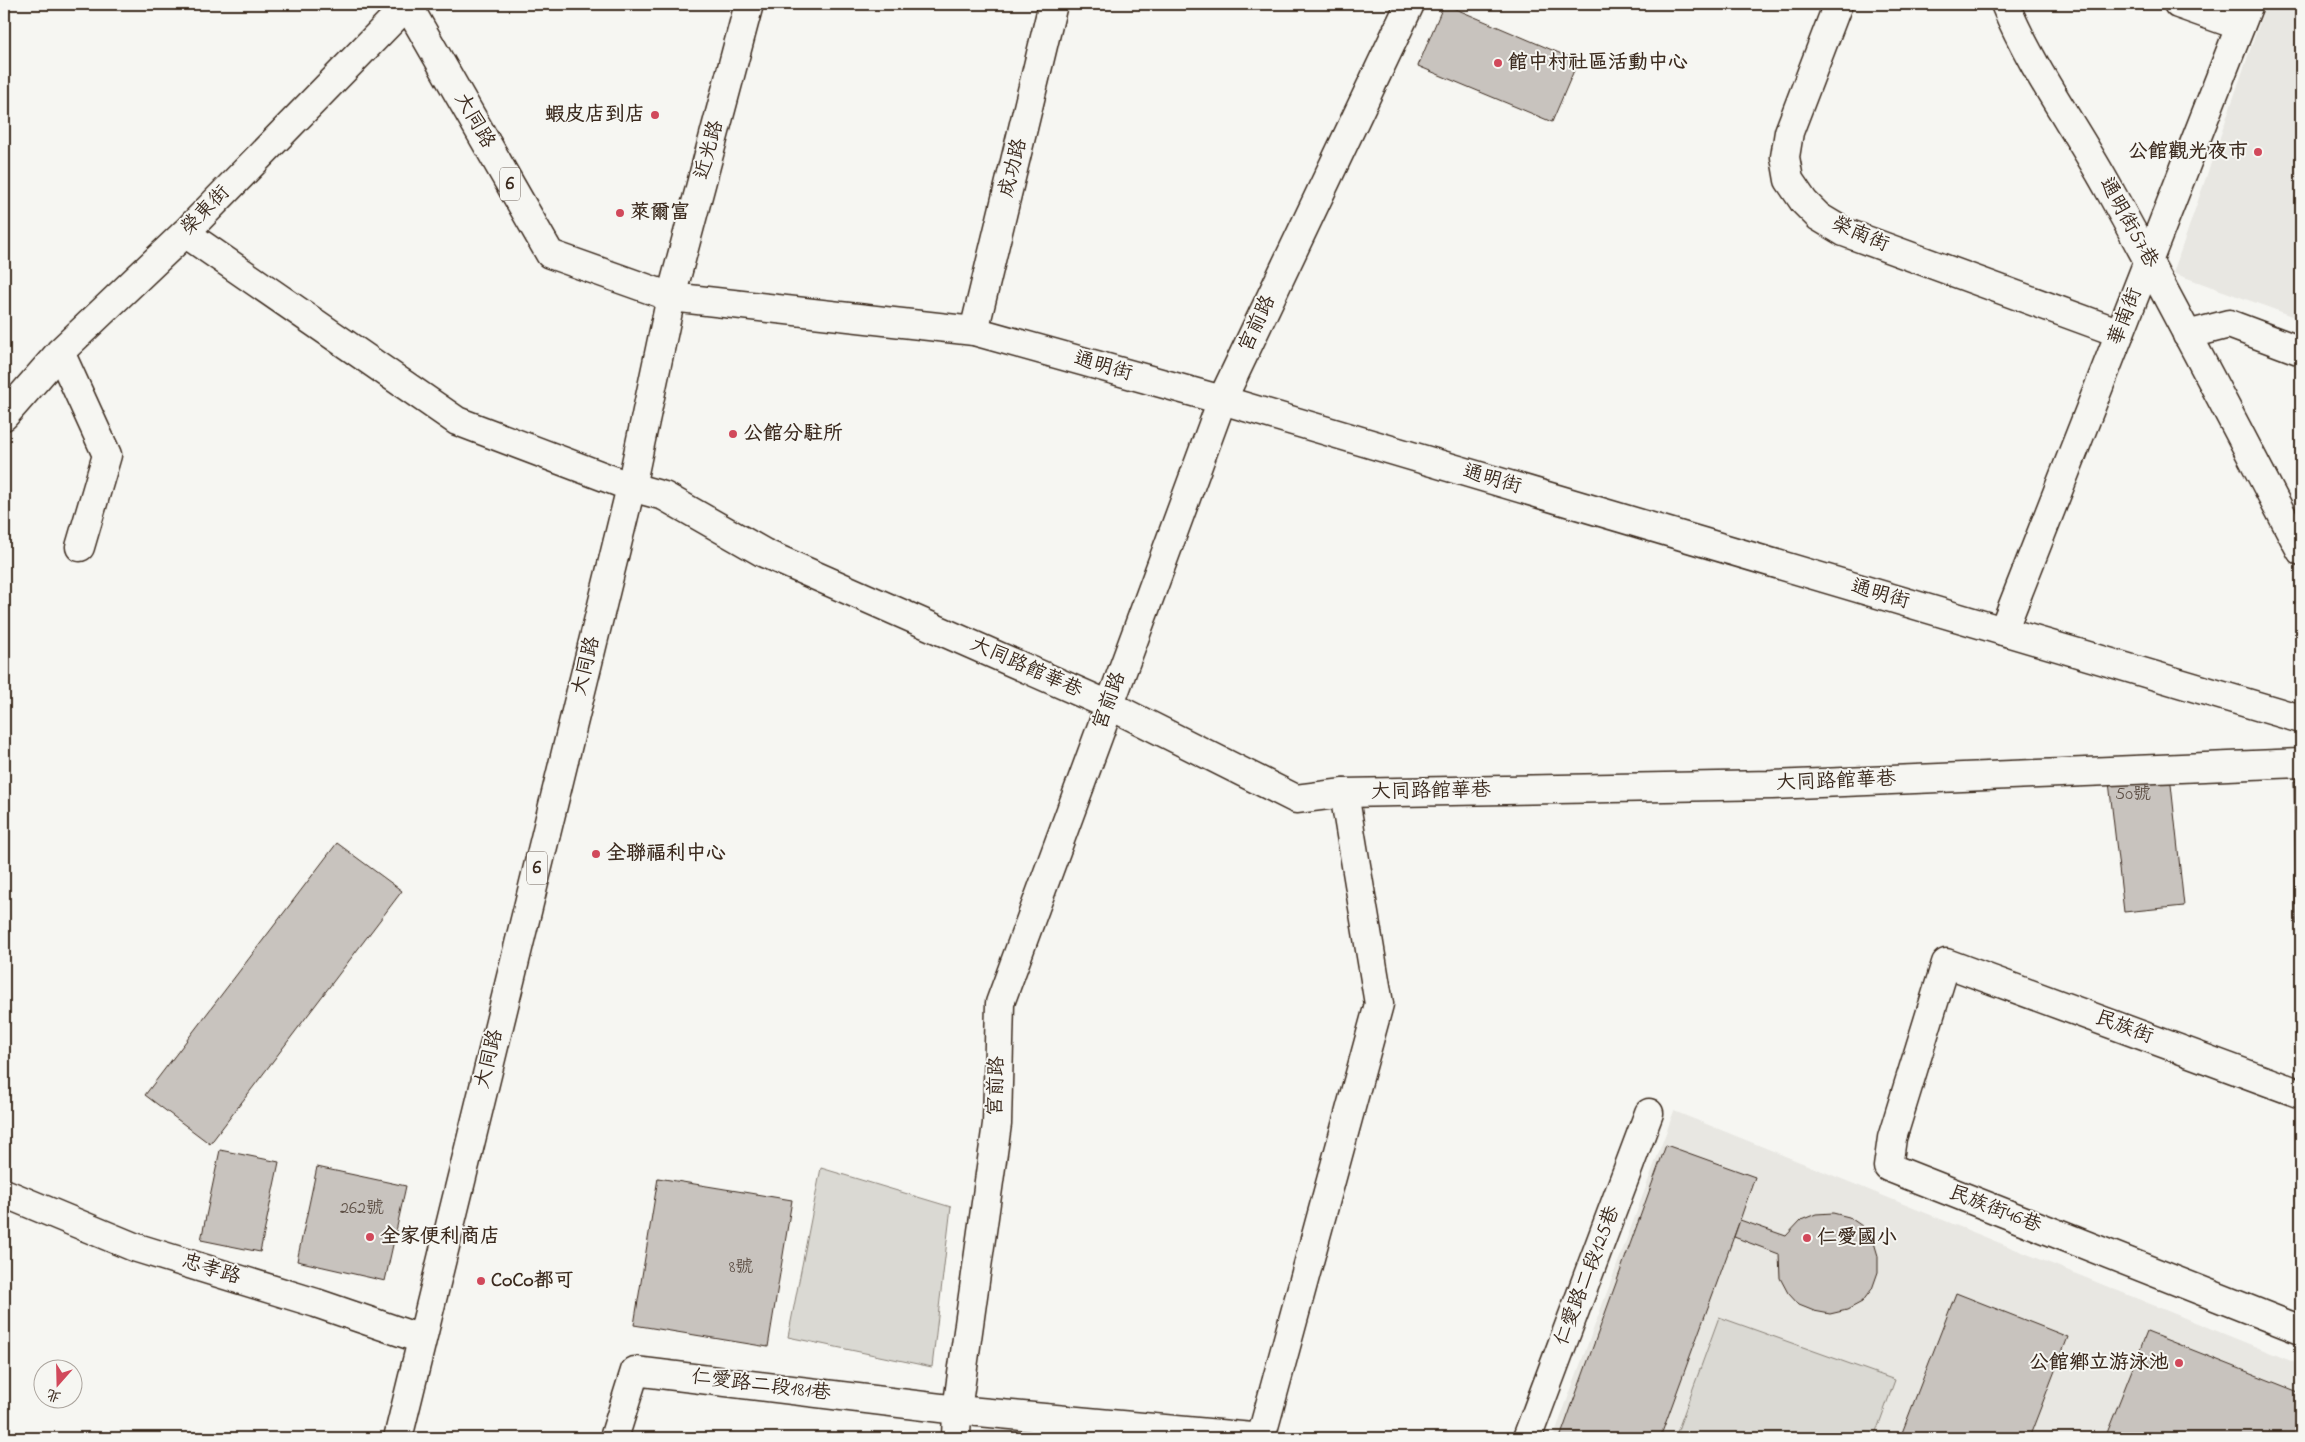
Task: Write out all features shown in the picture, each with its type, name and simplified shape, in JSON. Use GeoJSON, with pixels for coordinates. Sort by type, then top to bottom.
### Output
{"type":"FeatureCollection","features":[{"type":"Feature","properties":{"kind":"street","name":"大同路"},"geometry":{"type":"LineString","coordinates":[[398,1438],[631,487],[671,297],[550,254],[407,4]]}},
{"type":"Feature","properties":{"kind":"street","name":"榮東街"},"geometry":{"type":"LineString","coordinates":[[4,416],[60,352],[185,233],[407,4]]}},
{"type":"Feature","properties":{"kind":"street","name":"近光路"},"geometry":{"type":"LineString","coordinates":[[671,297],[748,4]]}},
{"type":"Feature","properties":{"kind":"street","name":"成功路"},"geometry":{"type":"LineString","coordinates":[[974,331],[1053,4]]}},
{"type":"Feature","properties":{"kind":"street","name":"宮前路"},"geometry":{"type":"LineString","coordinates":[[956,1438],[957,1410],[996,1124],[1000,1003],[1222,400],[1410,4]]}},
{"type":"Feature","properties":{"kind":"street","name":"榮南街"},"geometry":{"type":"LineString","coordinates":[[1838,4],[1789,132],[1785,156],[1789,180],[1804,202],[1819,217],[1844,232],[2120,333]]}},
{"type":"Feature","properties":{"kind":"street","name":"通明街57巷"},"geometry":{"type":"LineString","coordinates":[[2005,4],[2017,34],[2098,168],[2149,260],[2186,335],[2301,551]]}},
{"type":"Feature","properties":{"kind":"street"},"geometry":{"type":"LineString","coordinates":[[2178,4],[2244,15]]}},
{"type":"Feature","properties":{"kind":"street","name":"華南街"},"geometry":{"type":"LineString","coordinates":[[2003,631],[2244,15]]}},
{"type":"Feature","properties":{"kind":"street","name":"大同路館華巷"},"geometry":{"type":"LineString","coordinates":[[185,233],[457,422],[631,487],[664,496],[764,553],[1109,705],[1296,799],[1344,793],[1772,785],[2301,763]]}},
{"type":"Feature","properties":{"kind":"street","name":"通明街"},"geometry":{"type":"LineString","coordinates":[[671,297],[974,331],[1222,400],[2301,719]]}},
{"type":"Feature","properties":{"kind":"street"},"geometry":{"type":"LineString","coordinates":[[2186,335],[2228,324],[2301,351]]}},
{"type":"Feature","properties":{"kind":"street"},"geometry":{"type":"LineString","coordinates":[[60,352],[107,455],[80,547]]}},
{"type":"Feature","properties":{"kind":"street"},"geometry":{"type":"LineString","coordinates":[[957,1410],[1262,1438],[1379,1004],[1344,793]]}},
{"type":"Feature","properties":{"kind":"street","name":"民族街"},"geometry":{"type":"LineString","coordinates":[[1946,963],[2301,1094]]}},
{"type":"Feature","properties":{"kind":"street","name":"民族街46巷"},"geometry":{"type":"LineString","coordinates":[[1946,963],[1892,1138],[1888,1167],[2301,1330]]}},
{"type":"Feature","properties":{"kind":"street","name":"仁愛路二段125巷"},"geometry":{"type":"LineString","coordinates":[[1528,1438],[1649,1113]]}},
{"type":"Feature","properties":{"kind":"street","name":"忠孝路"},"geometry":{"type":"LineString","coordinates":[[4,1193],[134,1247],[316,1303],[421,1339]]}},
{"type":"Feature","properties":{"kind":"street","name":"仁愛路二段181巷"},"geometry":{"type":"LineString","coordinates":[[614,1438],[636,1371],[957,1410]]}},
{"type":"Feature","properties":{"kind":"shaded area","name":"公館觀光夜市"},"geometry":{"type":"Polygon","coordinates":[[[2266,4],[2301,4],[2301,319],[2173,273],[2266,4]]]}},
{"type":"Feature","properties":{"kind":"shaded area","name":"仁愛國小"},"geometry":{"type":"Polygon","coordinates":[[[1674,1111],[2301,1365],[2301,1438],[1553,1438],[1674,1111]]]}},
{"type":"Feature","properties":{"kind":"shaded area"},"geometry":{"type":"Polygon","coordinates":[[[821,1168],[951,1207],[932,1367],[788,1337],[821,1168]]]}},
{"type":"Feature","properties":{"kind":"shaded area"},"geometry":{"type":"Polygon","coordinates":[[[1719,1317],[1895,1380],[1874,1438],[1675,1438],[1719,1317]]]}},
{"type":"Feature","properties":{"kind":"building","name":"館中村社區活動中心"},"geometry":{"type":"Polygon","coordinates":[[[1444,4],[1578,61],[1552,122],[1418,66],[1444,4]]]}},
{"type":"Feature","properties":{"kind":"building"},"geometry":{"type":"Polygon","coordinates":[[[2170,775],[2184,906],[2124,912],[2109,782],[2170,775]]]}},
{"type":"Feature","properties":{"kind":"building"},"geometry":{"type":"Polygon","coordinates":[[[2294,781],[2301,781],[2301,924],[2296,924],[2294,781]]]}},
{"type":"Feature","properties":{"kind":"building"},"geometry":{"type":"Polygon","coordinates":[[[337,843],[402,891],[210,1144],[145,1095],[337,843]]]}},
{"type":"Feature","properties":{"kind":"building"},"geometry":{"type":"Polygon","coordinates":[[[1666,1145],[1755,1177],[1740,1220],[1660,1438],[1560,1438],[1666,1145]]]}},
{"type":"Feature","properties":{"kind":"building"},"geometry":{"type":"Polygon","coordinates":[[[220,1150],[279,1162],[260,1252],[201,1240],[220,1150]]]}},
{"type":"Feature","properties":{"kind":"building"},"geometry":{"type":"Polygon","coordinates":[[[317,1167],[406,1186],[385,1281],[297,1261],[317,1167]]]}},
{"type":"Feature","properties":{"kind":"building"},"geometry":{"type":"Polygon","coordinates":[[[658,1178],[792,1200],[768,1347],[634,1325],[658,1178]]]}},
{"type":"Feature","properties":{"kind":"building"},"geometry":{"type":"Polygon","coordinates":[[[1833,1213],[1849,1217],[1862,1226],[1873,1239],[1878,1256],[1878,1272],[1872,1289],[1862,1302],[1847,1310],[1830,1314],[1814,1311],[1799,1305],[1788,1293],[1780,1278],[1779,1254],[1734,1237],[1740,1220],[1786,1236],[1801,1220],[1816,1214],[1833,1213]]]}},
{"type":"Feature","properties":{"kind":"building"},"geometry":{"type":"Polygon","coordinates":[[[1956,1293],[2068,1337],[2029,1438],[1900,1438],[1956,1293]]]}},
{"type":"Feature","properties":{"kind":"building","name":"公館鄉立游泳池"},"geometry":{"type":"Polygon","coordinates":[[[2147,1332],[2301,1393],[2301,1438],[2105,1438],[2147,1332]]]}},
{"type":"Feature","properties":{"kind":"place","name":"館中村社區活動中心"},"geometry":{"type":"Point","coordinates":[1498,63]}},
{"type":"Feature","properties":{"kind":"place","name":"蝦皮店到店"},"geometry":{"type":"Point","coordinates":[655,115]}},
{"type":"Feature","properties":{"kind":"place","name":"公館觀光夜市"},"geometry":{"type":"Point","coordinates":[2258,152]}},
{"type":"Feature","properties":{"kind":"place","name":"萊爾富"},"geometry":{"type":"Point","coordinates":[620,213]}},
{"type":"Feature","properties":{"kind":"place","name":"公館分駐所"},"geometry":{"type":"Point","coordinates":[733,434]}},
{"type":"Feature","properties":{"kind":"place","name":"全聯福利中心"},"geometry":{"type":"Point","coordinates":[596,854]}},
{"type":"Feature","properties":{"kind":"place","name":"全家便利商店"},"geometry":{"type":"Point","coordinates":[370,1237]}},
{"type":"Feature","properties":{"kind":"place","name":"仁愛國小"},"geometry":{"type":"Point","coordinates":[1807,1238]}},
{"type":"Feature","properties":{"kind":"place","name":"CoCo都可"},"geometry":{"type":"Point","coordinates":[481,1281]}},
{"type":"Feature","properties":{"kind":"place","name":"公館鄉立游泳池"},"geometry":{"type":"Point","coordinates":[2179,1363]}}]}
